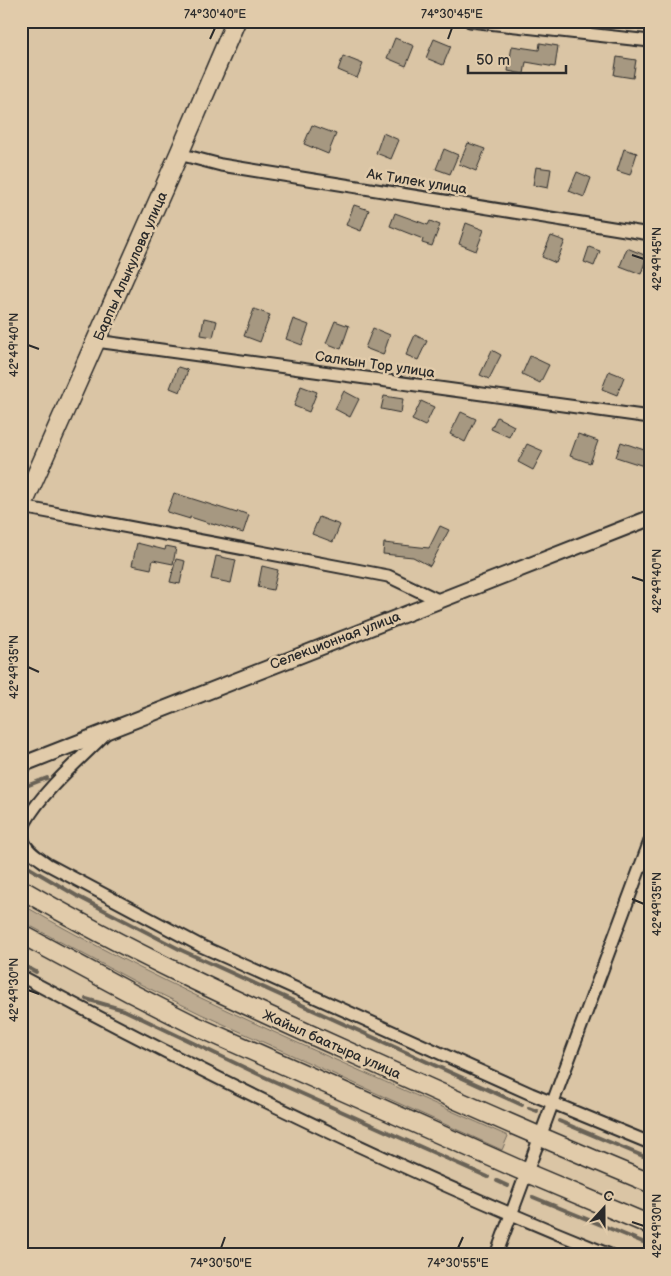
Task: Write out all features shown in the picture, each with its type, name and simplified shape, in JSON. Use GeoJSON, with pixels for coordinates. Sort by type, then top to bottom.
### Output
{"type":"FeatureCollection","features":[{"type":"Feature","properties":{"kind":"main road","name":"Барпы Алыкулова улица"},"geometry":{"type":"LineString","coordinates":[[22,508],[236,21]]}},
{"type":"Feature","properties":{"kind":"main road","name":"Жайыл баатыра улица"},"geometry":{"type":"LineString","coordinates":[[21,889],[147,958],[206,987],[540,1137],[650,1183]]}},
{"type":"Feature","properties":{"kind":"main road"},"geometry":{"type":"LineString","coordinates":[[21,934],[196,1026],[527,1173],[650,1225]]}},
{"type":"Feature","properties":{"kind":"street"},"geometry":{"type":"LineString","coordinates":[[470,21],[650,41]]}},
{"type":"Feature","properties":{"kind":"street","name":"Ак Тилек улица"},"geometry":{"type":"LineString","coordinates":[[179,154],[221,165],[650,234]]}},
{"type":"Feature","properties":{"kind":"street","name":"Салкын Тор улица"},"geometry":{"type":"LineString","coordinates":[[96,342],[650,417]]}},
{"type":"Feature","properties":{"kind":"street"},"geometry":{"type":"LineString","coordinates":[[22,508],[388,576],[438,600]]}},
{"type":"Feature","properties":{"kind":"street","name":"Селекционная улица"},"geometry":{"type":"LineString","coordinates":[[21,764],[650,518]]}},
{"type":"Feature","properties":{"kind":"street"},"geometry":{"type":"LineString","coordinates":[[110,729],[47,794],[26,822],[23,829],[23,840],[28,849],[48,864],[201,946],[552,1104],[650,1143]]}},
{"type":"Feature","properties":{"kind":"street"},"geometry":{"type":"LineString","coordinates":[[496,1255],[650,841]]}},
{"type":"Feature","properties":{"kind":"street"},"geometry":{"type":"LineString","coordinates":[[21,976],[100,1019],[256,1098],[511,1215],[610,1255]]}},
{"type":"Feature","properties":{"kind":"shaded area"},"geometry":{"type":"Polygon","coordinates":[[[21,904],[80,937],[200,998],[508,1136],[502,1150],[201,1014],[136,982],[21,921],[21,904]]]}},
{"type":"Feature","properties":{"kind":"building"},"geometry":{"type":"Polygon","coordinates":[[[395,38],[414,46],[406,66],[387,58],[395,38]]]}},
{"type":"Feature","properties":{"kind":"building"},"geometry":{"type":"Polygon","coordinates":[[[434,39],[451,46],[443,65],[426,58],[434,39]]]}},
{"type":"Feature","properties":{"kind":"building"},"geometry":{"type":"Polygon","coordinates":[[[540,43],[558,46],[555,67],[526,62],[524,74],[508,71],[512,46],[539,50],[540,43]]]}},
{"type":"Feature","properties":{"kind":"building"},"geometry":{"type":"Polygon","coordinates":[[[343,56],[363,64],[357,78],[338,70],[343,56]]]}},
{"type":"Feature","properties":{"kind":"building"},"geometry":{"type":"Polygon","coordinates":[[[617,57],[636,60],[633,78],[614,75],[617,57]]]}},
{"type":"Feature","properties":{"kind":"building"},"geometry":{"type":"Polygon","coordinates":[[[312,125],[336,134],[328,154],[304,144],[312,125]]]}},
{"type":"Feature","properties":{"kind":"building"},"geometry":{"type":"Polygon","coordinates":[[[383,133],[399,140],[391,159],[376,153],[383,133]]]}},
{"type":"Feature","properties":{"kind":"building"},"geometry":{"type":"Polygon","coordinates":[[[468,143],[485,149],[476,171],[459,164],[468,143]]]}},
{"type":"Feature","properties":{"kind":"building"},"geometry":{"type":"Polygon","coordinates":[[[444,149],[458,155],[450,174],[436,169],[444,149]]]}},
{"type":"Feature","properties":{"kind":"building"},"geometry":{"type":"Polygon","coordinates":[[[624,149],[637,153],[630,175],[617,171],[624,149]]]}},
{"type":"Feature","properties":{"kind":"building"},"geometry":{"type":"Polygon","coordinates":[[[536,167],[551,169],[548,188],[533,185],[536,167]]]}},
{"type":"Feature","properties":{"kind":"building"},"geometry":{"type":"Polygon","coordinates":[[[577,172],[591,178],[584,197],[569,191],[577,172]]]}},
{"type":"Feature","properties":{"kind":"building"},"geometry":{"type":"Polygon","coordinates":[[[354,205],[369,210],[361,231],[346,225],[354,205]]]}},
{"type":"Feature","properties":{"kind":"building"},"geometry":{"type":"Polygon","coordinates":[[[395,213],[428,225],[430,221],[440,225],[432,246],[422,243],[423,239],[390,226],[395,213]]]}},
{"type":"Feature","properties":{"kind":"building"},"geometry":{"type":"Polygon","coordinates":[[[466,223],[484,230],[476,251],[459,244],[466,223]]]}},
{"type":"Feature","properties":{"kind":"building"},"geometry":{"type":"Polygon","coordinates":[[[551,236],[565,241],[556,263],[542,257],[551,236]]]}},
{"type":"Feature","properties":{"kind":"building"},"geometry":{"type":"Polygon","coordinates":[[[589,247],[600,251],[594,266],[584,262],[589,247]]]}},
{"type":"Feature","properties":{"kind":"building"},"geometry":{"type":"Polygon","coordinates":[[[627,248],[647,256],[641,274],[620,266],[627,248]]]}},
{"type":"Feature","properties":{"kind":"building"},"geometry":{"type":"Polygon","coordinates":[[[254,309],[270,315],[260,342],[244,336],[254,309]]]}},
{"type":"Feature","properties":{"kind":"building"},"geometry":{"type":"Polygon","coordinates":[[[204,318],[217,321],[213,337],[201,335],[204,318]]]}},
{"type":"Feature","properties":{"kind":"building"},"geometry":{"type":"Polygon","coordinates":[[[293,319],[309,325],[302,345],[286,339],[293,319]]]}},
{"type":"Feature","properties":{"kind":"building"},"geometry":{"type":"Polygon","coordinates":[[[335,321],[349,326],[341,349],[326,343],[335,321]]]}},
{"type":"Feature","properties":{"kind":"building"},"geometry":{"type":"Polygon","coordinates":[[[373,328],[390,335],[383,355],[365,348],[373,328]]]}},
{"type":"Feature","properties":{"kind":"building"},"geometry":{"type":"Polygon","coordinates":[[[415,335],[427,341],[418,360],[406,355],[415,335]]]}},
{"type":"Feature","properties":{"kind":"building"},"geometry":{"type":"Polygon","coordinates":[[[492,350],[501,355],[489,379],[480,375],[492,350]]]}},
{"type":"Feature","properties":{"kind":"building"},"geometry":{"type":"Polygon","coordinates":[[[530,356],[549,365],[540,383],[522,374],[530,356]]]}},
{"type":"Feature","properties":{"kind":"building"},"geometry":{"type":"Polygon","coordinates":[[[178,367],[188,370],[180,392],[170,388],[178,367]]]}},
{"type":"Feature","properties":{"kind":"building"},"geometry":{"type":"Polygon","coordinates":[[[609,371],[624,377],[617,395],[602,389],[609,371]]]}},
{"type":"Feature","properties":{"kind":"building"},"geometry":{"type":"Polygon","coordinates":[[[301,386],[317,392],[309,412],[294,406],[301,386]]]}},
{"type":"Feature","properties":{"kind":"building"},"geometry":{"type":"Polygon","coordinates":[[[344,391],[359,399],[350,417],[335,409],[344,391]]]}},
{"type":"Feature","properties":{"kind":"building"},"geometry":{"type":"Polygon","coordinates":[[[384,396],[403,399],[401,413],[381,409],[384,396]]]}},
{"type":"Feature","properties":{"kind":"building"},"geometry":{"type":"Polygon","coordinates":[[[421,401],[434,407],[425,426],[412,420],[421,401]]]}},
{"type":"Feature","properties":{"kind":"building"},"geometry":{"type":"Polygon","coordinates":[[[461,412],[476,419],[465,442],[450,434],[461,412]]]}},
{"type":"Feature","properties":{"kind":"building"},"geometry":{"type":"Polygon","coordinates":[[[497,417],[514,426],[509,437],[491,429],[497,417]]]}},
{"type":"Feature","properties":{"kind":"building"},"geometry":{"type":"Polygon","coordinates":[[[578,434],[598,441],[590,463],[570,456],[578,434]]]}},
{"type":"Feature","properties":{"kind":"building"},"geometry":{"type":"Polygon","coordinates":[[[621,442],[650,452],[650,468],[616,457],[621,442]]]}},
{"type":"Feature","properties":{"kind":"building"},"geometry":{"type":"Polygon","coordinates":[[[527,444],[543,451],[533,470],[518,462],[527,444]]]}},
{"type":"Feature","properties":{"kind":"building"},"geometry":{"type":"Polygon","coordinates":[[[174,493],[249,515],[243,533],[167,512],[174,493]]]}},
{"type":"Feature","properties":{"kind":"building"},"geometry":{"type":"Polygon","coordinates":[[[319,517],[340,525],[333,542],[312,534],[319,517]]]}},
{"type":"Feature","properties":{"kind":"building"},"geometry":{"type":"Polygon","coordinates":[[[440,526],[449,530],[430,566],[413,557],[383,554],[384,543],[429,548],[440,526]]]}},
{"type":"Feature","properties":{"kind":"building"},"geometry":{"type":"Polygon","coordinates":[[[137,543],[165,550],[166,546],[176,548],[173,564],[153,560],[151,569],[132,565],[137,543]]]}},
{"type":"Feature","properties":{"kind":"building"},"geometry":{"type":"Polygon","coordinates":[[[216,556],[236,560],[231,583],[211,579],[216,556]]]}},
{"type":"Feature","properties":{"kind":"building"},"geometry":{"type":"Polygon","coordinates":[[[176,559],[185,561],[180,584],[170,582],[176,559]]]}},
{"type":"Feature","properties":{"kind":"building"},"geometry":{"type":"Polygon","coordinates":[[[262,566],[278,570],[273,590],[258,587],[262,566]]]}},
{"type":"Feature","properties":{"kind":"waterway"},"geometry":{"type":"LineString","coordinates":[[21,788],[47,778]]}},
{"type":"Feature","properties":{"kind":"waterway"},"geometry":{"type":"LineString","coordinates":[[21,863],[77,896],[181,950],[522,1105]]}},
{"type":"Feature","properties":{"kind":"waterway"},"geometry":{"type":"LineString","coordinates":[[21,964],[36,972]]}},
{"type":"Feature","properties":{"kind":"waterway"},"geometry":{"type":"LineString","coordinates":[[86,999],[124,1010],[258,1074],[488,1177]]}},
{"type":"Feature","properties":{"kind":"waterway"},"geometry":{"type":"LineString","coordinates":[[529,1108],[537,1111]]}},
{"type":"Feature","properties":{"kind":"waterway"},"geometry":{"type":"LineString","coordinates":[[559,1121],[650,1159]]}},
{"type":"Feature","properties":{"kind":"waterway"},"geometry":{"type":"LineString","coordinates":[[497,1181],[508,1186]]}},
{"type":"Feature","properties":{"kind":"waterway"},"geometry":{"type":"LineString","coordinates":[[533,1197],[650,1245]]}}]}
